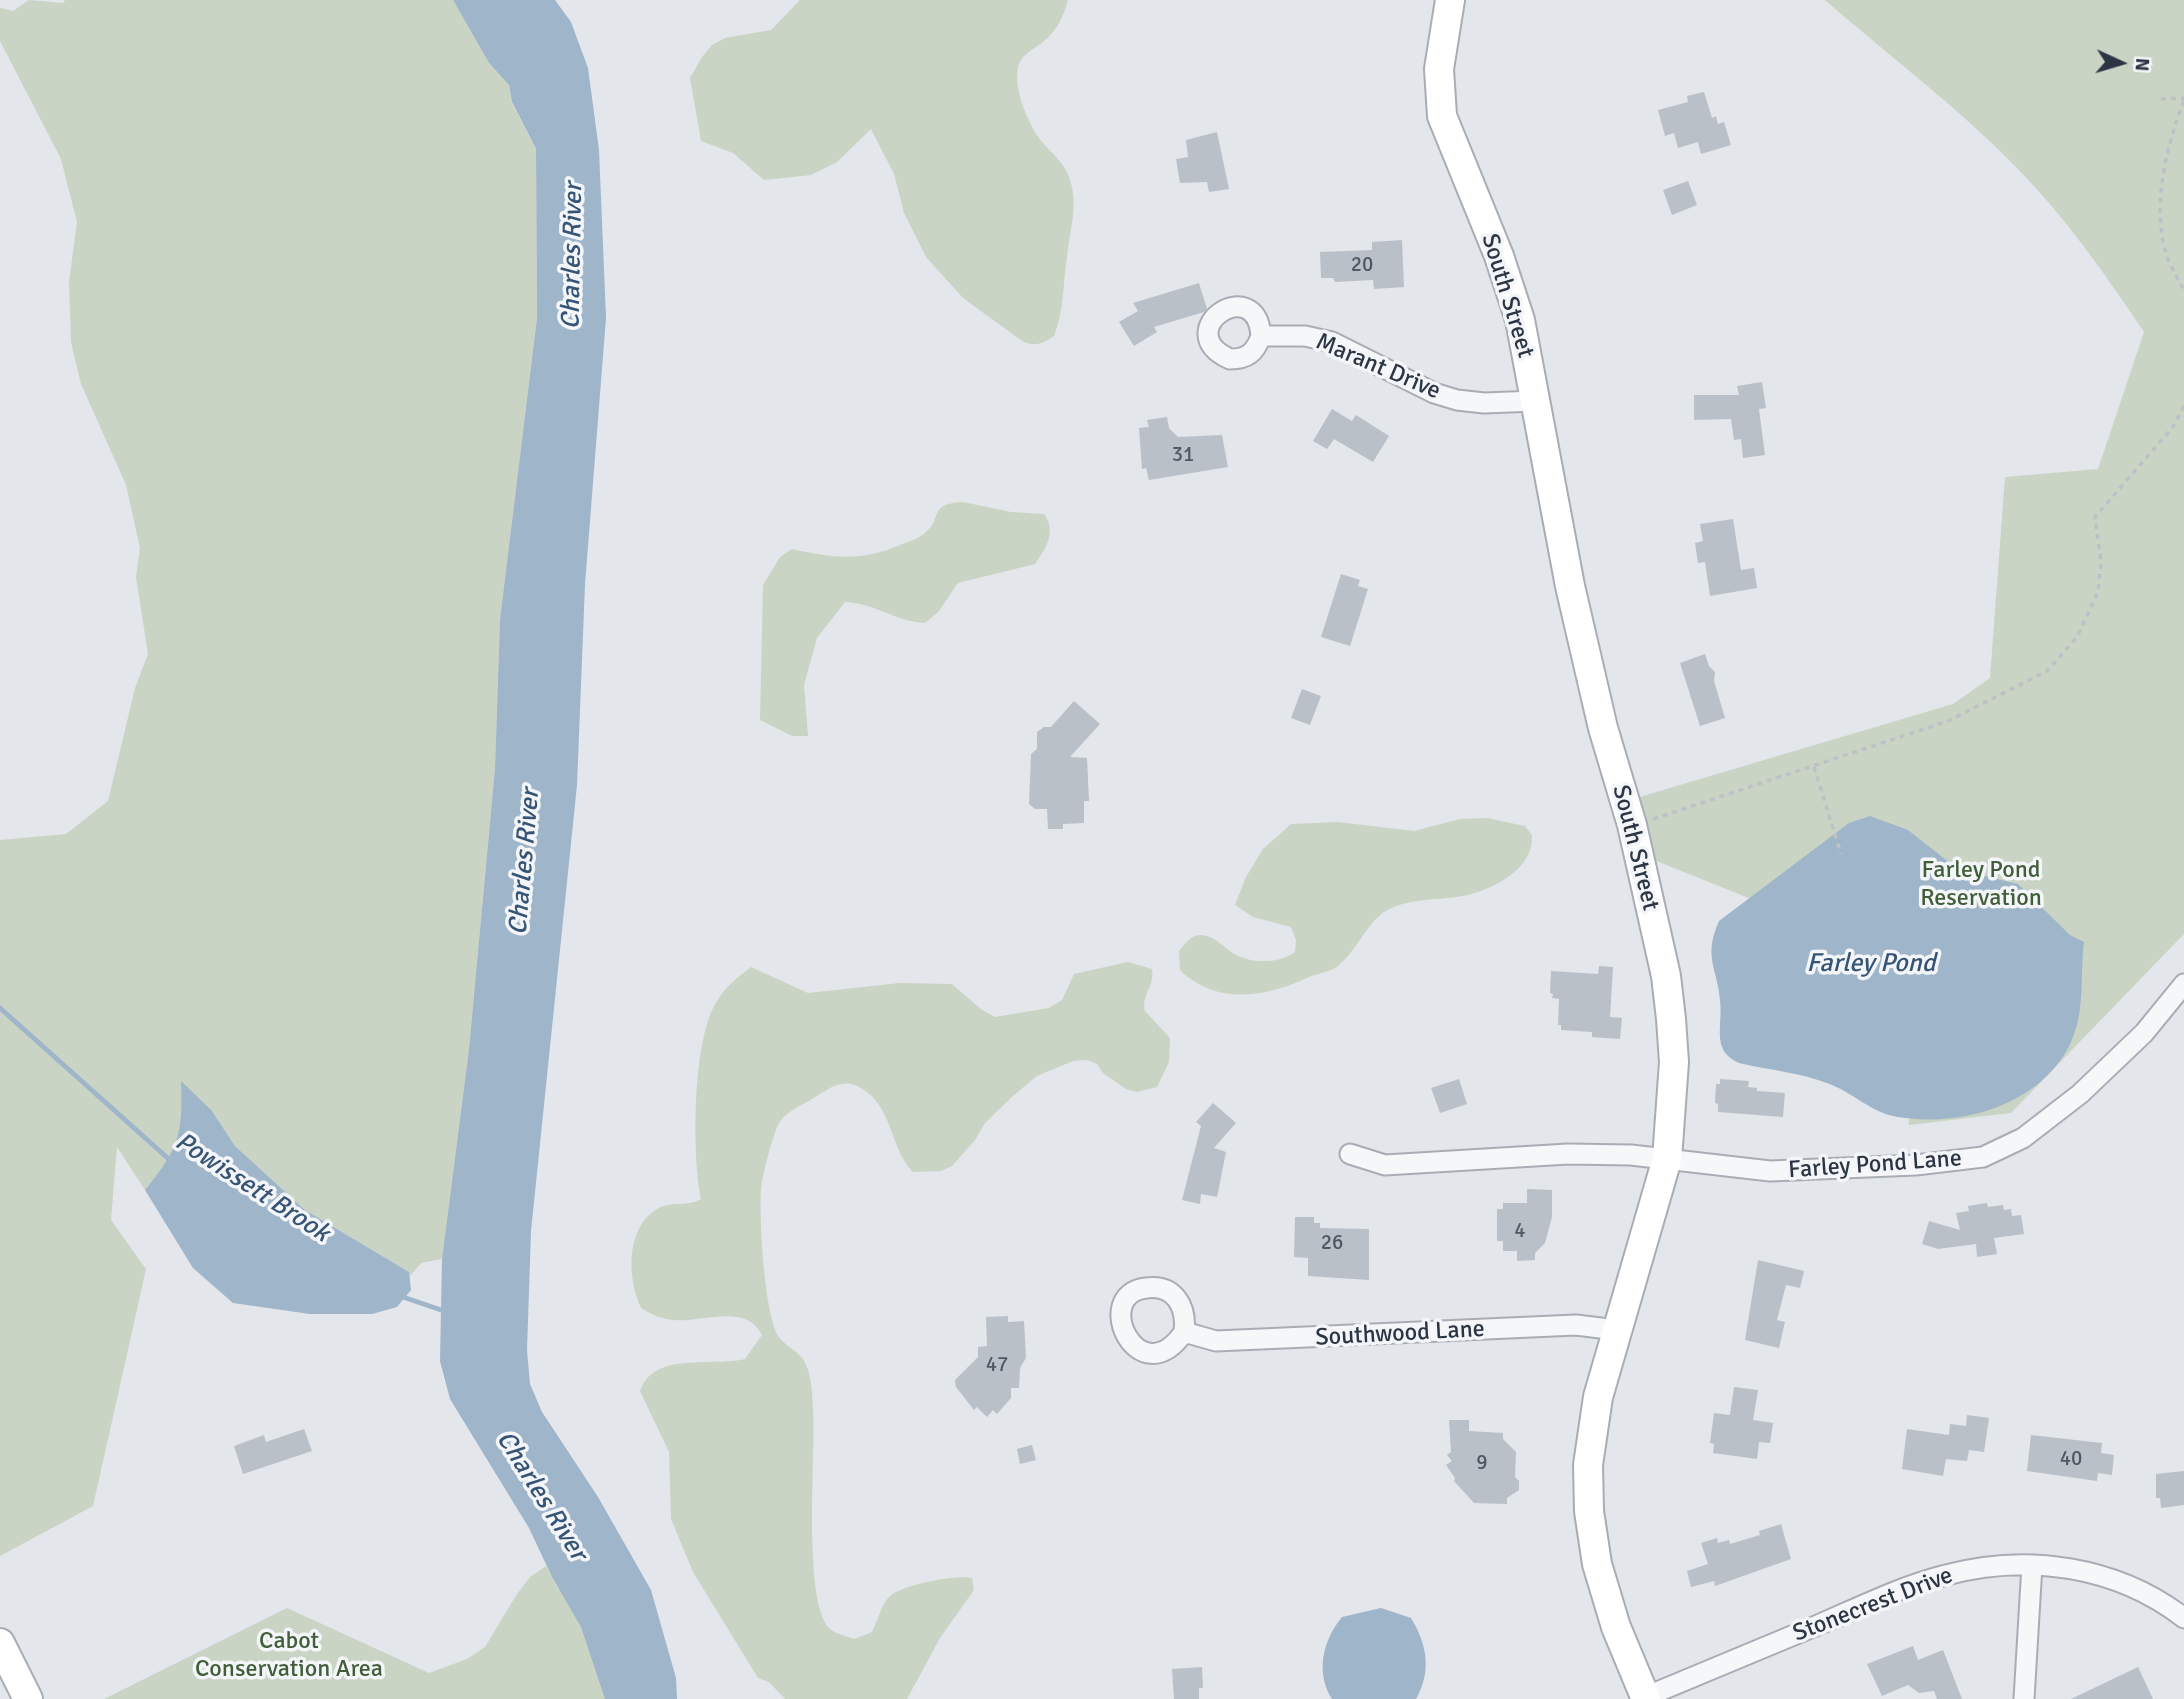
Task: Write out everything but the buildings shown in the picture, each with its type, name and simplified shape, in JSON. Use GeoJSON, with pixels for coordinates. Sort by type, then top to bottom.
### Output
{"type":"FeatureCollection","features":[{"type":"Feature","properties":{"kind":"street","name":"South Street"},"geometry":{"type":"LineString","coordinates":[[1450,0],[1439,69],[1442,116],[1499,256],[1520,320],[1584,647],[1632,825],[1666,976],[1671,1019],[1674,1074],[1667,1159],[1617,1330],[1590,1437],[1589,1511],[1605,1594],[1646,1698]]}},
{"type":"Feature","properties":{"kind":"street","name":"Marant Drive"},"geometry":{"type":"LineString","coordinates":[[1261,336],[1304,336],[1326,340],[1434,393],[1457,400],[1484,403],[1536,401]]}},
{"type":"Feature","properties":{"kind":"street","name":"Farley Pond Lane"},"geometry":{"type":"LineString","coordinates":[[1667,1159],[1770,1171],[1916,1165],[1983,1157],[2023,1138],[2080,1094],[2144,1033],[2184,984]]}},
{"type":"Feature","properties":{"kind":"street"},"geometry":{"type":"LineString","coordinates":[[1350,1154],[1385,1165],[1568,1154],[1631,1155],[1667,1159]]}},
{"type":"Feature","properties":{"kind":"street","name":"Southwood Lane"},"geometry":{"type":"LineString","coordinates":[[1184,1332],[1216,1341],[1240,1342],[1581,1325],[1617,1330]]}},
{"type":"Feature","properties":{"kind":"street"},"geometry":{"type":"LineString","coordinates":[[2024,1699],[2032,1565]]}},
{"type":"Feature","properties":{"kind":"street","name":"Stonecrest Drive"},"geometry":{"type":"LineString","coordinates":[[1646,1698],[1912,1586],[1988,1566],[2032,1565],[2078,1569],[2101,1575],[2143,1592],[2184,1618]]}},
{"type":"Feature","properties":{"kind":"street"},"geometry":{"type":"LineString","coordinates":[[0,1643],[27,1696]]}},
{"type":"Feature","properties":{"kind":"path"},"geometry":{"type":"LineString","coordinates":[[2161,99],[2184,99],[2170,140],[2162,213],[2167,256],[2184,290]]}},
{"type":"Feature","properties":{"kind":"path"},"geometry":{"type":"LineString","coordinates":[[1632,825],[1814,767],[1963,715],[2026,684],[2054,666],[2077,637],[2098,592],[2101,562],[2095,517],[2174,427],[2184,406]]}},
{"type":"Feature","properties":{"kind":"path"},"geometry":{"type":"LineString","coordinates":[[1814,767],[1841,855]]}},
{"type":"Feature","properties":{"kind":"green space"},"geometry":{"type":"Polygon","coordinates":[[[29,0],[63,3],[65,0],[453,0],[489,63],[509,85],[512,103],[536,150],[537,318],[500,619],[495,768],[469,1049],[442,1259],[421,1263],[410,1276],[409,1272],[305,1210],[235,1146],[212,1111],[182,1123],[171,1157],[145,1190],[117,1147],[111,1220],[146,1269],[93,1506],[0,1556],[0,840],[66,834],[108,801],[135,688],[148,654],[136,577],[140,548],[126,485],[81,384],[71,342],[69,282],[77,222],[61,159],[0,41],[0,8],[13,11],[29,0]]]}},
{"type":"Feature","properties":{"kind":"green space"},"geometry":{"type":"Polygon","coordinates":[[[800,0],[1068,0],[1062,17],[1049,37],[1022,59],[1017,76],[1020,96],[1028,118],[1038,136],[1064,167],[1072,187],[1073,216],[1061,306],[1054,336],[1039,344],[1022,341],[963,298],[926,257],[904,213],[894,174],[871,129],[837,162],[811,175],[764,180],[733,153],[701,141],[690,78],[702,57],[712,45],[725,38],[771,30],[800,0]]]}},
{"type":"Feature","properties":{"kind":"green space","name":"Farley Pond Reservation"},"geometry":{"type":"Polygon","coordinates":[[[1825,0],[2184,0],[2184,934],[2011,1113],[1909,1125],[1908,1094],[1771,907],[1654,860],[1636,798],[1953,704],[1990,678],[2005,477],[2098,469],[2144,332],[2100,268],[2017,168],[1947,103],[1825,0]]]}},
{"type":"Feature","properties":{"kind":"green space"},"geometry":{"type":"Polygon","coordinates":[[[963,502],[1011,512],[1044,514],[1050,534],[1035,564],[958,583],[939,611],[925,623],[845,602],[817,638],[804,685],[808,736],[792,736],[760,720],[763,585],[780,557],[792,549],[846,557],[886,550],[925,533],[940,508],[963,502]]]}},
{"type":"Feature","properties":{"kind":"green space"},"geometry":{"type":"Polygon","coordinates":[[[1487,818],[1525,826],[1532,835],[1531,847],[1519,868],[1499,883],[1475,893],[1393,907],[1371,924],[1345,959],[1332,969],[1276,989],[1243,995],[1210,989],[1180,970],[1179,951],[1188,940],[1197,935],[1211,937],[1238,956],[1252,960],[1275,960],[1295,952],[1296,940],[1291,927],[1253,917],[1235,905],[1246,877],[1263,849],[1291,824],[1338,822],[1414,831],[1460,819],[1487,818]]]}},
{"type":"Feature","properties":{"kind":"green space"},"geometry":{"type":"Polygon","coordinates":[[[1128,962],[1152,969],[1145,1011],[1170,1038],[1169,1062],[1157,1087],[1137,1092],[1126,1089],[1103,1073],[1097,1064],[1087,1060],[1073,1061],[1037,1076],[1014,1095],[985,1123],[975,1140],[952,1166],[941,1171],[913,1172],[905,1163],[879,1105],[854,1085],[840,1084],[828,1089],[792,1110],[779,1123],[768,1155],[761,1189],[763,1262],[768,1302],[776,1332],[781,1340],[802,1358],[811,1382],[813,1559],[821,1614],[832,1631],[854,1639],[872,1632],[887,1599],[896,1592],[917,1584],[964,1577],[972,1578],[974,1590],[940,1638],[907,1699],[785,1699],[769,1682],[758,1678],[693,1572],[671,1519],[669,1452],[640,1391],[647,1378],[670,1365],[745,1359],[762,1335],[755,1325],[734,1317],[684,1320],[656,1316],[641,1308],[633,1282],[632,1254],[635,1240],[648,1216],[664,1206],[701,1199],[696,1155],[696,1098],[703,1042],[717,1001],[728,986],[751,967],[808,993],[900,983],[952,984],[982,1010],[995,1017],[1049,1008],[1062,1000],[1074,974],[1128,962]]]}},
{"type":"Feature","properties":{"kind":"green space","name":"Cabot Conservation Area"},"geometry":{"type":"Polygon","coordinates":[[[546,1566],[559,1590],[565,1585],[614,1699],[104,1699],[287,1608],[429,1673],[467,1659],[485,1647],[517,1594],[530,1577],[546,1566]]]}},
{"type":"Feature","properties":{"kind":"water","name":"Charles River"},"geometry":{"type":"Polygon","coordinates":[[[453,0],[555,0],[571,22],[588,68],[599,150],[606,318],[585,584],[577,785],[531,1231],[527,1350],[530,1384],[542,1412],[598,1497],[651,1590],[676,1678],[677,1699],[605,1699],[581,1627],[552,1577],[529,1528],[450,1399],[440,1361],[442,1259],[469,1049],[495,768],[500,619],[537,318],[536,149],[512,102],[509,85],[489,63],[453,0]]]}},
{"type":"Feature","properties":{"kind":"water","name":"Farley Pond"},"geometry":{"type":"Polygon","coordinates":[[[1870,816],[1908,830],[1959,870],[2018,884],[2070,935],[2084,942],[2081,1002],[2073,1037],[2061,1060],[2044,1079],[2000,1106],[1949,1118],[1898,1117],[1880,1112],[1841,1089],[1821,1081],[1739,1063],[1722,1048],[1720,1000],[1711,953],[1719,921],[1849,823],[1870,816]]]}},
{"type":"Feature","properties":{"kind":"water"},"geometry":{"type":"Polygon","coordinates":[[[181,1081],[212,1111],[235,1146],[305,1210],[409,1272],[411,1290],[397,1307],[372,1314],[310,1314],[233,1303],[193,1268],[145,1190],[165,1163],[177,1140],[181,1115],[181,1081]]]}},
{"type":"Feature","properties":{"kind":"water"},"geometry":{"type":"Polygon","coordinates":[[[1381,1608],[1411,1618],[1421,1638],[1426,1668],[1416,1699],[1332,1699],[1327,1689],[1323,1667],[1326,1646],[1335,1626],[1342,1617],[1381,1608]]]}},
{"type":"Feature","properties":{"kind":"waterway","name":"Powissett Brook"},"geometry":{"type":"LineString","coordinates":[[0,1008],[172,1162]]}},
{"type":"Feature","properties":{"kind":"waterway","name":"Powissett Brook"},"geometry":{"type":"LineString","coordinates":[[400,1296],[447,1312]]}}]}
